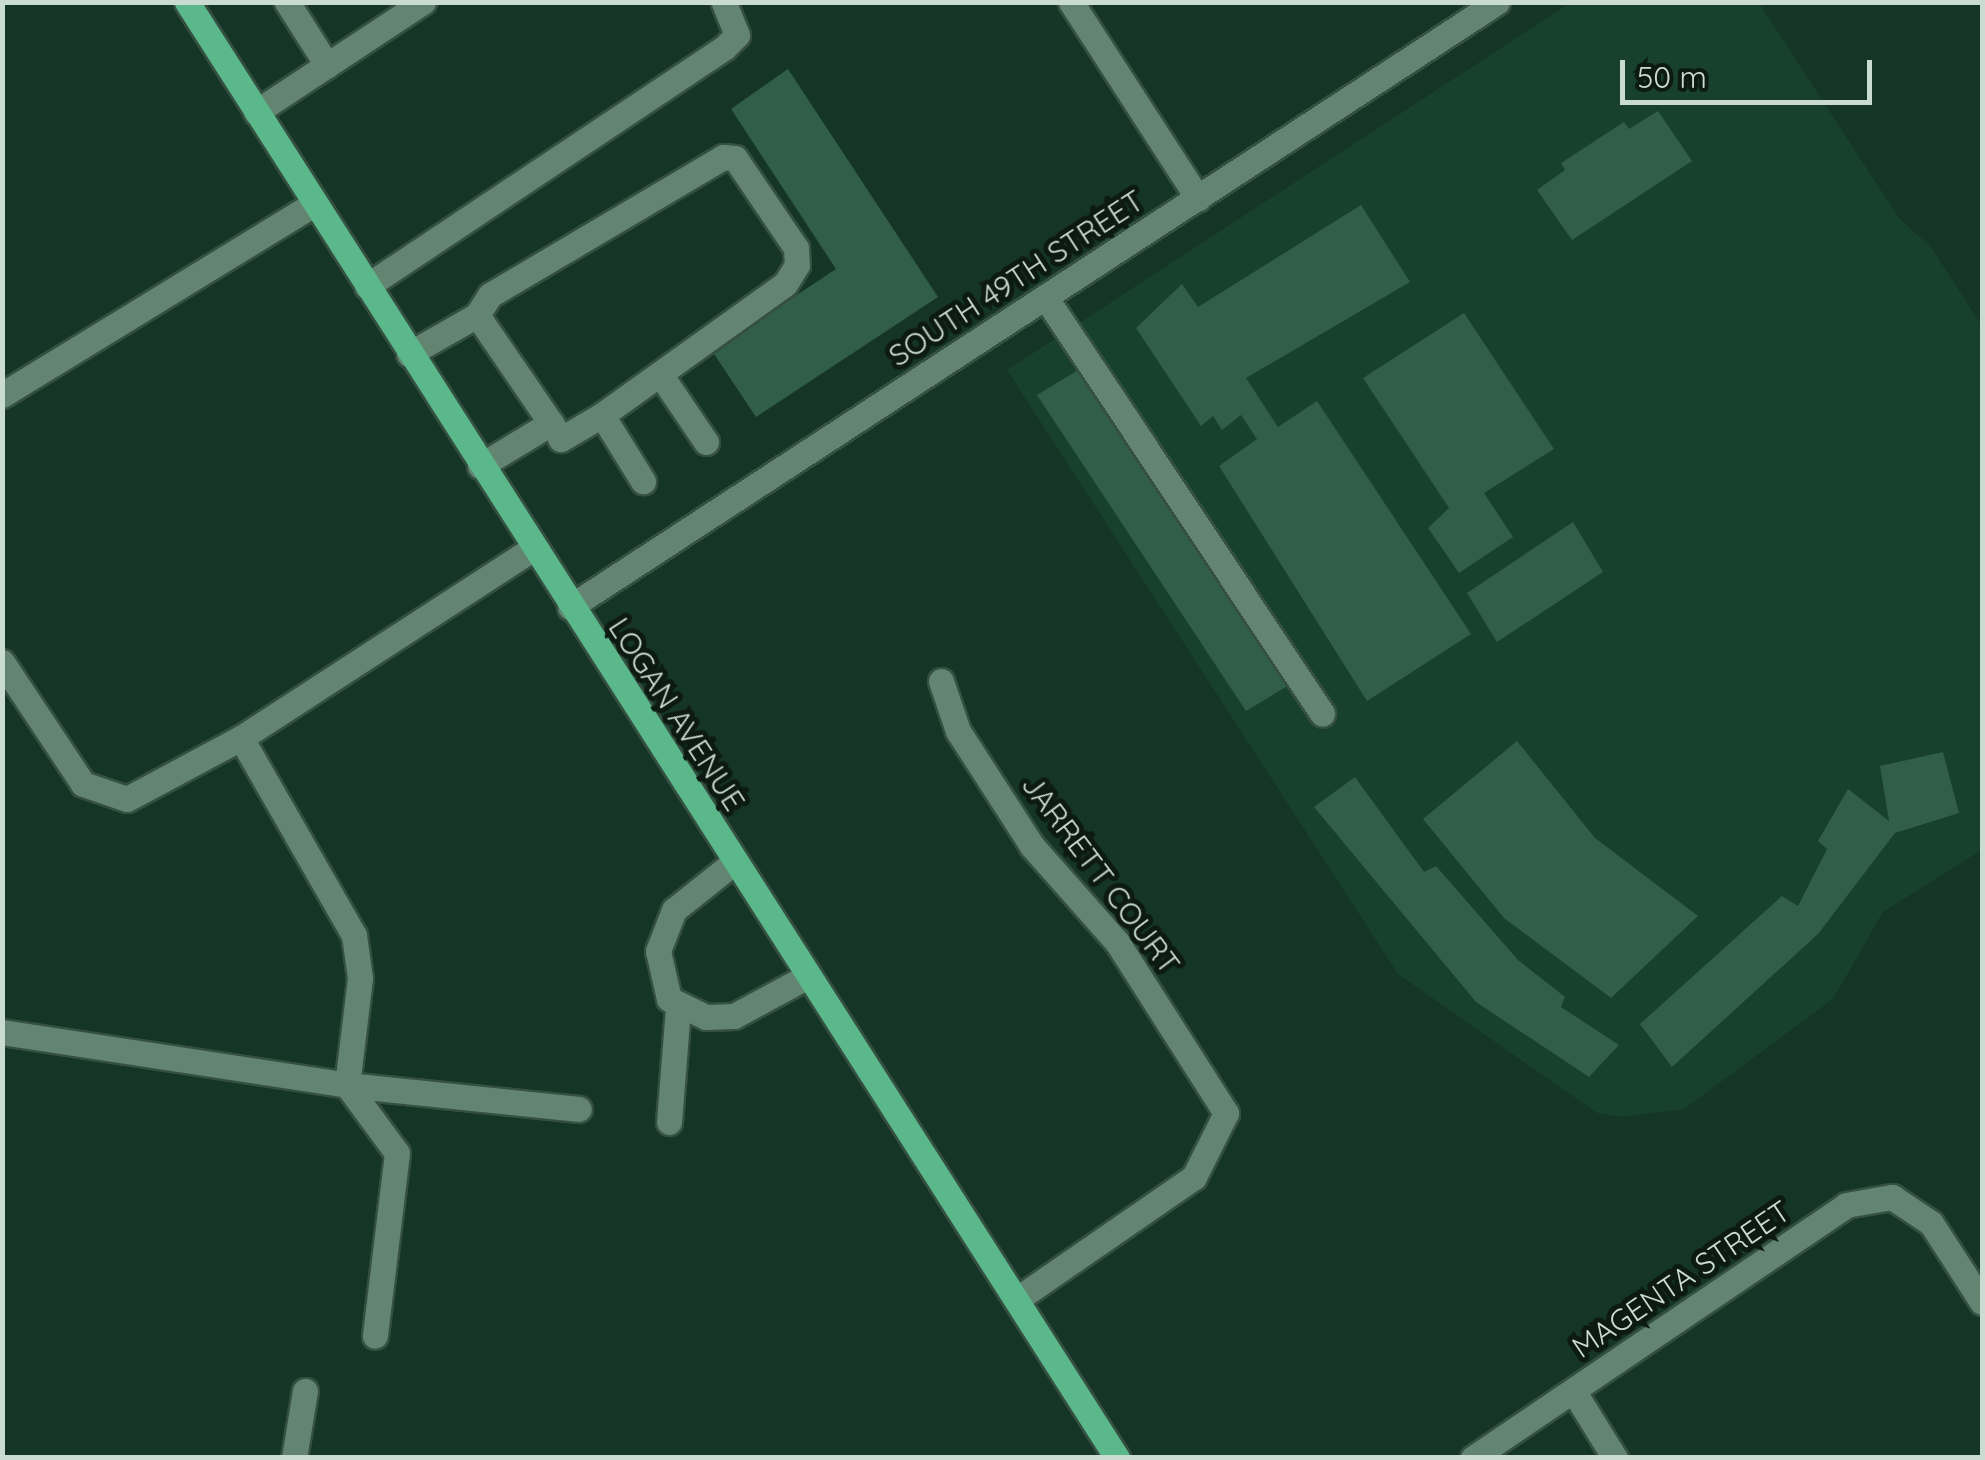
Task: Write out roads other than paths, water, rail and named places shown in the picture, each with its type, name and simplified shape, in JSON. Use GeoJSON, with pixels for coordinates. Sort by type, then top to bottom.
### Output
{"type":"FeatureCollection","features":[{"type":"Feature","properties":{"kind":"main road","name":"LOGAN AVENUE"},"geometry":{"type":"LineString","coordinates":[[187,2],[532,549],[1117,1458]]}},
{"type":"Feature","properties":{"kind":"street"},"geometry":{"type":"LineString","coordinates":[[287,2],[327,66]]}},
{"type":"Feature","properties":{"kind":"street"},"geometry":{"type":"LineString","coordinates":[[256,112],[422,2]]}},
{"type":"Feature","properties":{"kind":"street"},"geometry":{"type":"LineString","coordinates":[[366,286],[724,48],[737,35],[724,2]]}},
{"type":"Feature","properties":{"kind":"street"},"geometry":{"type":"LineString","coordinates":[[1071,2],[1198,198]]}},
{"type":"Feature","properties":{"kind":"street","name":"SOUTH 49TH STREET"},"geometry":{"type":"LineString","coordinates":[[570,607],[1497,2]]}},
{"type":"Feature","properties":{"kind":"street"},"geometry":{"type":"LineString","coordinates":[[409,354],[477,314],[490,295],[707,162],[735,158],[796,248],[798,265],[785,284],[602,415],[561,439],[477,314]]}},
{"type":"Feature","properties":{"kind":"street"},"geometry":{"type":"LineString","coordinates":[[2,394],[314,204]]}},
{"type":"Feature","properties":{"kind":"street"},"geometry":{"type":"LineString","coordinates":[[1046,298],[1322,714]]}},
{"type":"Feature","properties":{"kind":"street"},"geometry":{"type":"LineString","coordinates":[[660,374],[706,442]]}},
{"type":"Feature","properties":{"kind":"street"},"geometry":{"type":"LineString","coordinates":[[602,415],[644,481]]}},
{"type":"Feature","properties":{"kind":"street"},"geometry":{"type":"LineString","coordinates":[[480,466],[550,423]]}},
{"type":"Feature","properties":{"kind":"street"},"geometry":{"type":"LineString","coordinates":[[2,662],[84,784],[126,799],[242,738],[532,549]]}},
{"type":"Feature","properties":{"kind":"street","name":"JARRETT COURT"},"geometry":{"type":"LineString","coordinates":[[941,682],[958,731],[1032,846],[1117,942],[1226,1114],[1194,1177],[1018,1299]]}},
{"type":"Feature","properties":{"kind":"street"},"geometry":{"type":"LineString","coordinates":[[242,738],[354,934],[360,978],[347,1085],[398,1153],[375,1336]]}},
{"type":"Feature","properties":{"kind":"street"},"geometry":{"type":"LineString","coordinates":[[669,1122],[678,1008],[662,984],[658,951],[674,910],[733,863]]}},
{"type":"Feature","properties":{"kind":"street"},"geometry":{"type":"LineString","coordinates":[[678,1008],[734,1016],[806,977]]}},
{"type":"Feature","properties":{"kind":"street"},"geometry":{"type":"LineString","coordinates":[[2,1032],[347,1085],[579,1109]]}},
{"type":"Feature","properties":{"kind":"street","name":"MAGENTA STREET"},"geometry":{"type":"LineString","coordinates":[[1473,1458],[1846,1205],[1892,1197],[1931,1223],[1982,1302]]}},
{"type":"Feature","properties":{"kind":"street"},"geometry":{"type":"LineString","coordinates":[[294,1458],[305,1392]]}},
{"type":"Feature","properties":{"kind":"street"},"geometry":{"type":"LineString","coordinates":[[1574,1392],[1615,1458]]}}]}
